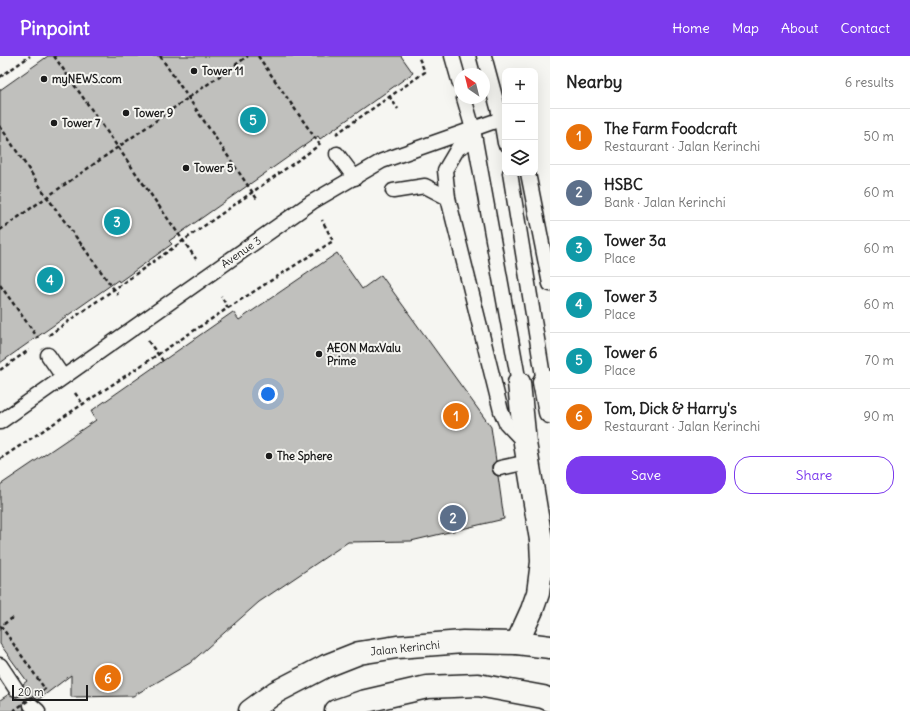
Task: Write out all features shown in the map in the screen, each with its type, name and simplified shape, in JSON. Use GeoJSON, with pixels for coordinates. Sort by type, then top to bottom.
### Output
{"type":"FeatureCollection","features":[{"type":"Feature","properties":{"kind":"main road"},"geometry":{"type":"LineString","coordinates":[[547,380],[550,412]]}},
{"type":"Feature","properties":{"kind":"main road"},"geometry":{"type":"LineString","coordinates":[[517,643],[532,610],[544,594],[541,540],[527,452],[519,383]]}},
{"type":"Feature","properties":{"kind":"main road","name":"Jalan Kerinchi"},"geometry":{"type":"LineString","coordinates":[[250,711],[276,692],[326,666],[359,653],[397,647],[463,642],[517,643],[550,647]]}},
{"type":"Feature","properties":{"kind":"main road"},"geometry":{"type":"LineString","coordinates":[[336,711],[362,702],[427,687],[478,685],[543,697],[550,700]]}},
{"type":"Feature","properties":{"kind":"lane"},"geometry":{"type":"LineString","coordinates":[[452,56],[455,68]]}},
{"type":"Feature","properties":{"kind":"lane"},"geometry":{"type":"LineString","coordinates":[[484,56],[502,119]]}},
{"type":"Feature","properties":{"kind":"lane"},"geometry":{"type":"LineString","coordinates":[[465,104],[473,135],[519,383]]}},
{"type":"Feature","properties":{"kind":"lane","name":"Avenue 3"},"geometry":{"type":"LineString","coordinates":[[0,422],[312,202],[382,162],[473,135],[502,119]]}},
{"type":"Feature","properties":{"kind":"lane"},"geometry":{"type":"LineString","coordinates":[[473,135],[458,148],[445,170],[448,198],[502,412],[506,424],[527,452],[500,468]]}},
{"type":"Feature","properties":{"kind":"lane"},"geometry":{"type":"LineString","coordinates":[[337,154],[355,178]]}},
{"type":"Feature","properties":{"kind":"lane"},"geometry":{"type":"LineString","coordinates":[[511,176],[547,380]]}},
{"type":"Feature","properties":{"kind":"lane"},"geometry":{"type":"LineString","coordinates":[[529,176],[550,284]]}},
{"type":"Feature","properties":{"kind":"lane"},"geometry":{"type":"LineString","coordinates":[[393,192],[425,186],[448,198]]}},
{"type":"Feature","properties":{"kind":"lane"},"geometry":{"type":"LineString","coordinates":[[48,355],[63,377]]}},
{"type":"Feature","properties":{"kind":"lane"},"geometry":{"type":"LineString","coordinates":[[0,665],[16,689]]}},
{"type":"Feature","properties":{"kind":"path"},"geometry":{"type":"LineString","coordinates":[[0,77],[30,56]]}},
{"type":"Feature","properties":{"kind":"path"},"geometry":{"type":"LineString","coordinates":[[54,56],[197,260]]}},
{"type":"Feature","properties":{"kind":"path"},"geometry":{"type":"LineString","coordinates":[[160,56],[257,199]]}},
{"type":"Feature","properties":{"kind":"path"},"geometry":{"type":"LineString","coordinates":[[0,230],[248,56]]}},
{"type":"Feature","properties":{"kind":"path"},"geometry":{"type":"LineString","coordinates":[[258,56],[320,145]]}},
{"type":"Feature","properties":{"kind":"path"},"geometry":{"type":"LineString","coordinates":[[333,136],[425,72],[418,56]]}},
{"type":"Feature","properties":{"kind":"path"},"geometry":{"type":"LineString","coordinates":[[389,96],[398,109]]}},
{"type":"Feature","properties":{"kind":"path"},"geometry":{"type":"LineString","coordinates":[[0,126],[47,197],[118,295]]}},
{"type":"Feature","properties":{"kind":"path"},"geometry":{"type":"LineString","coordinates":[[47,337],[326,140]]}},
{"type":"Feature","properties":{"kind":"path"},"geometry":{"type":"LineString","coordinates":[[0,459],[228,308],[333,241],[312,202]]}},
{"type":"Feature","properties":{"kind":"path"},"geometry":{"type":"LineString","coordinates":[[0,285],[40,342]]}},
{"type":"Feature","properties":{"kind":"path"},"geometry":{"type":"LineString","coordinates":[[221,296],[228,308]]}},
{"type":"Feature","properties":{"kind":"path"},"geometry":{"type":"LineString","coordinates":[[0,370],[35,346]]}},
{"type":"Feature","properties":{"kind":"path"},"geometry":{"type":"LineString","coordinates":[[13,711],[45,689],[1,626],[14,617]]}},
{"type":"Feature","properties":{"kind":"building"},"geometry":{"type":"Polygon","coordinates":[[[48,56],[401,56],[413,73],[320,139],[318,136],[169,241],[172,244],[119,282],[118,280],[0,363],[0,90],[48,56]]]}},
{"type":"Feature","properties":{"kind":"building","name":"The Sphere"},"geometry":{"type":"Polygon","coordinates":[[[337,253],[362,289],[381,275],[491,427],[496,461],[492,465],[492,469],[494,474],[498,476],[504,519],[411,541],[348,542],[259,602],[190,663],[133,696],[71,697],[71,675],[38,700],[32,697],[25,699],[23,704],[24,710],[0,711],[0,700],[9,694],[16,697],[21,696],[24,689],[23,684],[27,681],[0,644],[0,485],[96,420],[91,411],[233,312],[239,320],[337,253]]]}},
{"type":"Feature","properties":{"kind":"place","name":"Tower 11"},"geometry":{"type":"Point","coordinates":[194,71]}},
{"type":"Feature","properties":{"kind":"place","name":"myNEWS.com"},"geometry":{"type":"Point","coordinates":[44,79]}},
{"type":"Feature","properties":{"kind":"place","name":"Tower 9"},"geometry":{"type":"Point","coordinates":[126,113]}},
{"type":"Feature","properties":{"kind":"place","name":"Tower 6"},"geometry":{"type":"Point","coordinates":[253,120]}},
{"type":"Feature","properties":{"kind":"place","name":"Tower 7"},"geometry":{"type":"Point","coordinates":[54,123]}},
{"type":"Feature","properties":{"kind":"place","name":"Tower 5"},"geometry":{"type":"Point","coordinates":[186,168]}},
{"type":"Feature","properties":{"kind":"place","name":"Tower 3a"},"geometry":{"type":"Point","coordinates":[117,222]}},
{"type":"Feature","properties":{"kind":"place","name":"Tower 3"},"geometry":{"type":"Point","coordinates":[50,280]}},
{"type":"Feature","properties":{"kind":"place","name":"AEON MaxValu Prime"},"geometry":{"type":"Point","coordinates":[319,354]}},
{"type":"Feature","properties":{"kind":"place","name":"The Farm Foodcraft"},"geometry":{"type":"Point","coordinates":[456,416]}},
{"type":"Feature","properties":{"kind":"place","name":"The Sphere"},"geometry":{"type":"Point","coordinates":[269,456]}},
{"type":"Feature","properties":{"kind":"place","name":"HSBC"},"geometry":{"type":"Point","coordinates":[453,518]}},
{"type":"Feature","properties":{"kind":"place","name":"Tom, Dick & Harry's"},"geometry":{"type":"Point","coordinates":[108,678]}}]}
